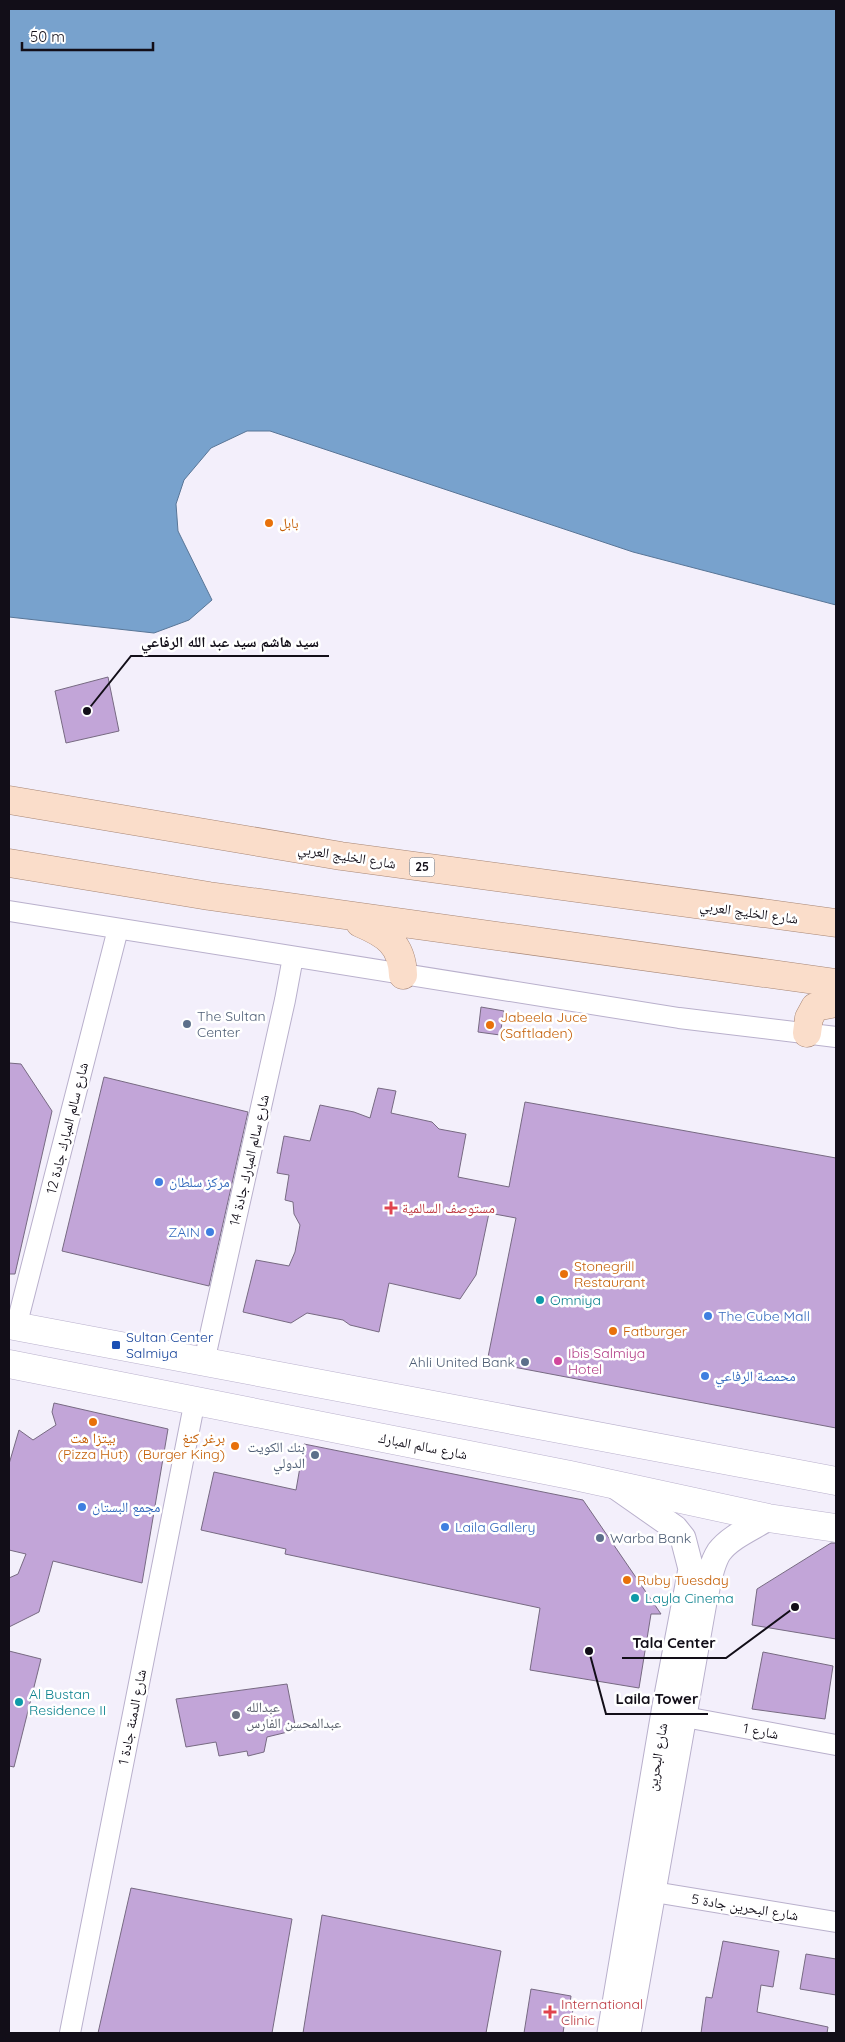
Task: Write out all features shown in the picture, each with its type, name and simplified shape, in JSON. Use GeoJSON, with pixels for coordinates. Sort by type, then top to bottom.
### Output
{"type":"FeatureCollection","features":[{"type":"Feature","properties":{"kind":"main road","name":"شارع الخليج العربي"},"geometry":{"type":"LineString","coordinates":[[9,800],[348,857],[836,923]]}},
{"type":"Feature","properties":{"kind":"main road"},"geometry":{"type":"LineString","coordinates":[[9,863],[209,896],[836,983]]}},
{"type":"Feature","properties":{"kind":"main road"},"geometry":{"type":"LineString","coordinates":[[338,914],[378,931],[392,941],[402,962],[403,975]]}},
{"type":"Feature","properties":{"kind":"main road"},"geometry":{"type":"LineString","coordinates":[[807,1033],[809,1018],[815,1008],[836,1004]]}},
{"type":"Feature","properties":{"kind":"main road"},"geometry":{"type":"LineString","coordinates":[[12,1326],[836,1481]]}},
{"type":"Feature","properties":{"kind":"main road","name":"شارع سالم المبارك"},"geometry":{"type":"LineString","coordinates":[[11,1366],[195,1400],[570,1475],[768,1518],[836,1528]]}},
{"type":"Feature","properties":{"kind":"main road"},"geometry":{"type":"LineString","coordinates":[[570,1475],[609,1474],[620,1471],[628,1461],[628,1451],[622,1442]]}},
{"type":"Feature","properties":{"kind":"street"},"geometry":{"type":"LineString","coordinates":[[9,911],[679,1018],[836,1037]]}},
{"type":"Feature","properties":{"kind":"street","name":"شارع سالم المبارك جادة 12"},"geometry":{"type":"LineString","coordinates":[[12,1326],[118,929]]}},
{"type":"Feature","properties":{"kind":"street","name":"شارع سالم المبارك جادة 14"},"geometry":{"type":"LineString","coordinates":[[204,1362],[293,957]]}},
{"type":"Feature","properties":{"kind":"street","name":"شارع الدمنة جادة 1"},"geometry":{"type":"LineString","coordinates":[[70,2033],[195,1400]]}},
{"type":"Feature","properties":{"kind":"street","name":"شارع البحرين"},"geometry":{"type":"LineString","coordinates":[[610,2033],[665,1706],[691,1569],[682,1538],[675,1528],[615,1486]]}},
{"type":"Feature","properties":{"kind":"street"},"geometry":{"type":"LineString","coordinates":[[688,1555],[693,1542],[701,1540],[712,1541],[719,1552],[730,1541],[768,1518]]}},
{"type":"Feature","properties":{"kind":"street","name":"شارع البحرين"},"geometry":{"type":"LineString","coordinates":[[628,2033],[704,1602],[713,1566],[719,1552]]}},
{"type":"Feature","properties":{"kind":"street","name":"شارع 1"},"geometry":{"type":"LineString","coordinates":[[685,1717],[836,1745]]}},
{"type":"Feature","properties":{"kind":"street","name":"شارع البحرين جادة 5"},"geometry":{"type":"LineString","coordinates":[[654,1892],[836,1922]]}},
{"type":"Feature","properties":{"kind":"water"},"geometry":{"type":"Polygon","coordinates":[[[9,9],[836,9],[836,605],[633,552],[270,431],[247,431],[211,448],[184,480],[176,504],[178,531],[212,600],[189,620],[154,633],[9,617],[9,9]]]}},
{"type":"Feature","properties":{"kind":"building"},"geometry":{"type":"Polygon","coordinates":[[[108,677],[119,731],[66,743],[55,691],[108,677]]]}},
{"type":"Feature","properties":{"kind":"building","name":"Jabeela Juce (Saftladen)"},"geometry":{"type":"Polygon","coordinates":[[[481,1007],[504,1011],[500,1035],[478,1032],[481,1007]]]}},
{"type":"Feature","properties":{"kind":"building"},"geometry":{"type":"Polygon","coordinates":[[[9,1063],[21,1064],[52,1111],[15,1274],[9,1274],[9,1063]]]}},
{"type":"Feature","properties":{"kind":"building","name":"مركز سلطان"},"geometry":{"type":"Polygon","coordinates":[[[104,1077],[248,1112],[209,1286],[62,1251],[104,1077]]]}},
{"type":"Feature","properties":{"kind":"building"},"geometry":{"type":"Polygon","coordinates":[[[378,1088],[396,1091],[391,1113],[432,1122],[439,1129],[466,1134],[458,1177],[509,1187],[525,1102],[836,1158],[836,1428],[487,1362],[516,1218],[489,1213],[476,1275],[460,1299],[389,1283],[379,1332],[350,1325],[343,1320],[307,1313],[291,1323],[243,1312],[256,1260],[289,1266],[295,1252],[300,1225],[294,1214],[293,1202],[285,1200],[289,1175],[277,1173],[284,1136],[310,1141],[320,1105],[354,1112],[370,1118],[378,1088]]]}},
{"type":"Feature","properties":{"kind":"building","name":"مجمع البستان"},"geometry":{"type":"Polygon","coordinates":[[[54,1403],[168,1429],[142,1583],[53,1561],[39,1612],[9,1627],[9,1578],[18,1574],[26,1554],[9,1550],[9,1464],[19,1430],[33,1440],[56,1425],[52,1412],[54,1403]]]}},
{"type":"Feature","properties":{"kind":"building","name":"Laila Gallery"},"geometry":{"type":"Polygon","coordinates":[[[304,1444],[583,1500],[661,1614],[651,1614],[639,1688],[530,1670],[540,1608],[285,1554],[286,1549],[201,1530],[214,1472],[296,1490],[304,1444]]]}},
{"type":"Feature","properties":{"kind":"building"},"geometry":{"type":"Polygon","coordinates":[[[831,1543],[836,1543],[836,1639],[752,1625],[757,1589],[831,1543]]]}},
{"type":"Feature","properties":{"kind":"building","name":"Al Bustan Residence II"},"geometry":{"type":"Polygon","coordinates":[[[9,1651],[41,1659],[14,1767],[9,1766],[9,1651]]]}},
{"type":"Feature","properties":{"kind":"building"},"geometry":{"type":"Polygon","coordinates":[[[763,1652],[833,1666],[825,1719],[752,1709],[763,1652]]]}},
{"type":"Feature","properties":{"kind":"building","name":"عبدالله عبدالمحسن الفارس"},"geometry":{"type":"Polygon","coordinates":[[[287,1684],[296,1730],[267,1737],[264,1752],[248,1756],[247,1751],[219,1756],[216,1742],[186,1747],[176,1699],[287,1684]]]}},
{"type":"Feature","properties":{"kind":"building"},"geometry":{"type":"Polygon","coordinates":[[[131,1888],[292,1919],[272,2033],[98,2033],[131,1888]]]}},
{"type":"Feature","properties":{"kind":"building"},"geometry":{"type":"Polygon","coordinates":[[[322,1915],[501,1951],[486,2033],[303,2033],[322,1915]]]}},
{"type":"Feature","properties":{"kind":"building"},"geometry":{"type":"Polygon","coordinates":[[[723,1941],[779,1951],[773,1987],[761,1985],[757,2012],[828,2027],[827,2033],[701,2033],[706,1997],[712,1998],[723,1941]]]}},
{"type":"Feature","properties":{"kind":"building"},"geometry":{"type":"Polygon","coordinates":[[[806,1954],[836,1959],[836,1995],[800,1989],[806,1954]]]}},
{"type":"Feature","properties":{"kind":"building","name":"International Clinic"},"geometry":{"type":"Polygon","coordinates":[[[531,1989],[571,1996],[570,2003],[574,2003],[571,2021],[565,2020],[563,2033],[524,2033],[531,1989]]]}},
{"type":"Feature","properties":{"kind":"place","name":"بابل"},"geometry":{"type":"Point","coordinates":[269,523]}},
{"type":"Feature","properties":{"kind":"place","name":"سيد هاشم سيد عبد الله الرفاعي"},"geometry":{"type":"Point","coordinates":[87,711]}},
{"type":"Feature","properties":{"kind":"place","name":"The Sultan Center"},"geometry":{"type":"Point","coordinates":[187,1024]}},
{"type":"Feature","properties":{"kind":"place","name":"Jabeela Juce (Saftladen)"},"geometry":{"type":"Point","coordinates":[490,1025]}},
{"type":"Feature","properties":{"kind":"place","name":"مركز سلطان"},"geometry":{"type":"Point","coordinates":[159,1182]}},
{"type":"Feature","properties":{"kind":"place","name":"مستوصف السالمية"},"geometry":{"type":"Point","coordinates":[391,1208]}},
{"type":"Feature","properties":{"kind":"place","name":"ZAIN"},"geometry":{"type":"Point","coordinates":[210,1232]}},
{"type":"Feature","properties":{"kind":"place","name":"Stonegrill Restaurant"},"geometry":{"type":"Point","coordinates":[564,1274]}},
{"type":"Feature","properties":{"kind":"place","name":"Omniya"},"geometry":{"type":"Point","coordinates":[540,1300]}},
{"type":"Feature","properties":{"kind":"place","name":"The Cube Mall"},"geometry":{"type":"Point","coordinates":[708,1316]}},
{"type":"Feature","properties":{"kind":"place","name":"Fatburger"},"geometry":{"type":"Point","coordinates":[613,1331]}},
{"type":"Feature","properties":{"kind":"place","name":"Sultan Center Salmiya"},"geometry":{"type":"Point","coordinates":[116,1345]}},
{"type":"Feature","properties":{"kind":"place","name":"Ibis Salmiya Hotel"},"geometry":{"type":"Point","coordinates":[558,1361]}},
{"type":"Feature","properties":{"kind":"place","name":"Ahli United Bank"},"geometry":{"type":"Point","coordinates":[525,1362]}},
{"type":"Feature","properties":{"kind":"place","name":"محمصة الرفاعي"},"geometry":{"type":"Point","coordinates":[705,1376]}},
{"type":"Feature","properties":{"kind":"place","name":"بيتزا هت (Pizza Hut)"},"geometry":{"type":"Point","coordinates":[93,1422]}},
{"type":"Feature","properties":{"kind":"place","name":"برغر كنغ (Burger King)"},"geometry":{"type":"Point","coordinates":[235,1446]}},
{"type":"Feature","properties":{"kind":"place","name":"بنك الكويت الدولي"},"geometry":{"type":"Point","coordinates":[315,1455]}},
{"type":"Feature","properties":{"kind":"place","name":"مجمع البستان"},"geometry":{"type":"Point","coordinates":[82,1507]}},
{"type":"Feature","properties":{"kind":"place","name":"Laila Gallery"},"geometry":{"type":"Point","coordinates":[445,1527]}},
{"type":"Feature","properties":{"kind":"place","name":"Warba Bank"},"geometry":{"type":"Point","coordinates":[600,1538]}},
{"type":"Feature","properties":{"kind":"place","name":"Ruby Tuesday"},"geometry":{"type":"Point","coordinates":[627,1580]}},
{"type":"Feature","properties":{"kind":"place","name":"Layla Cinema"},"geometry":{"type":"Point","coordinates":[635,1598]}},
{"type":"Feature","properties":{"kind":"place","name":"Tala Center"},"geometry":{"type":"Point","coordinates":[795,1607]}},
{"type":"Feature","properties":{"kind":"place","name":"Laila Tower"},"geometry":{"type":"Point","coordinates":[589,1651]}},
{"type":"Feature","properties":{"kind":"place","name":"Al Bustan Residence II"},"geometry":{"type":"Point","coordinates":[19,1702]}},
{"type":"Feature","properties":{"kind":"place","name":"عبدالله عبدالمحسن الفارس"},"geometry":{"type":"Point","coordinates":[236,1715]}},
{"type":"Feature","properties":{"kind":"place","name":"International Clinic"},"geometry":{"type":"Point","coordinates":[550,2012]}}]}
